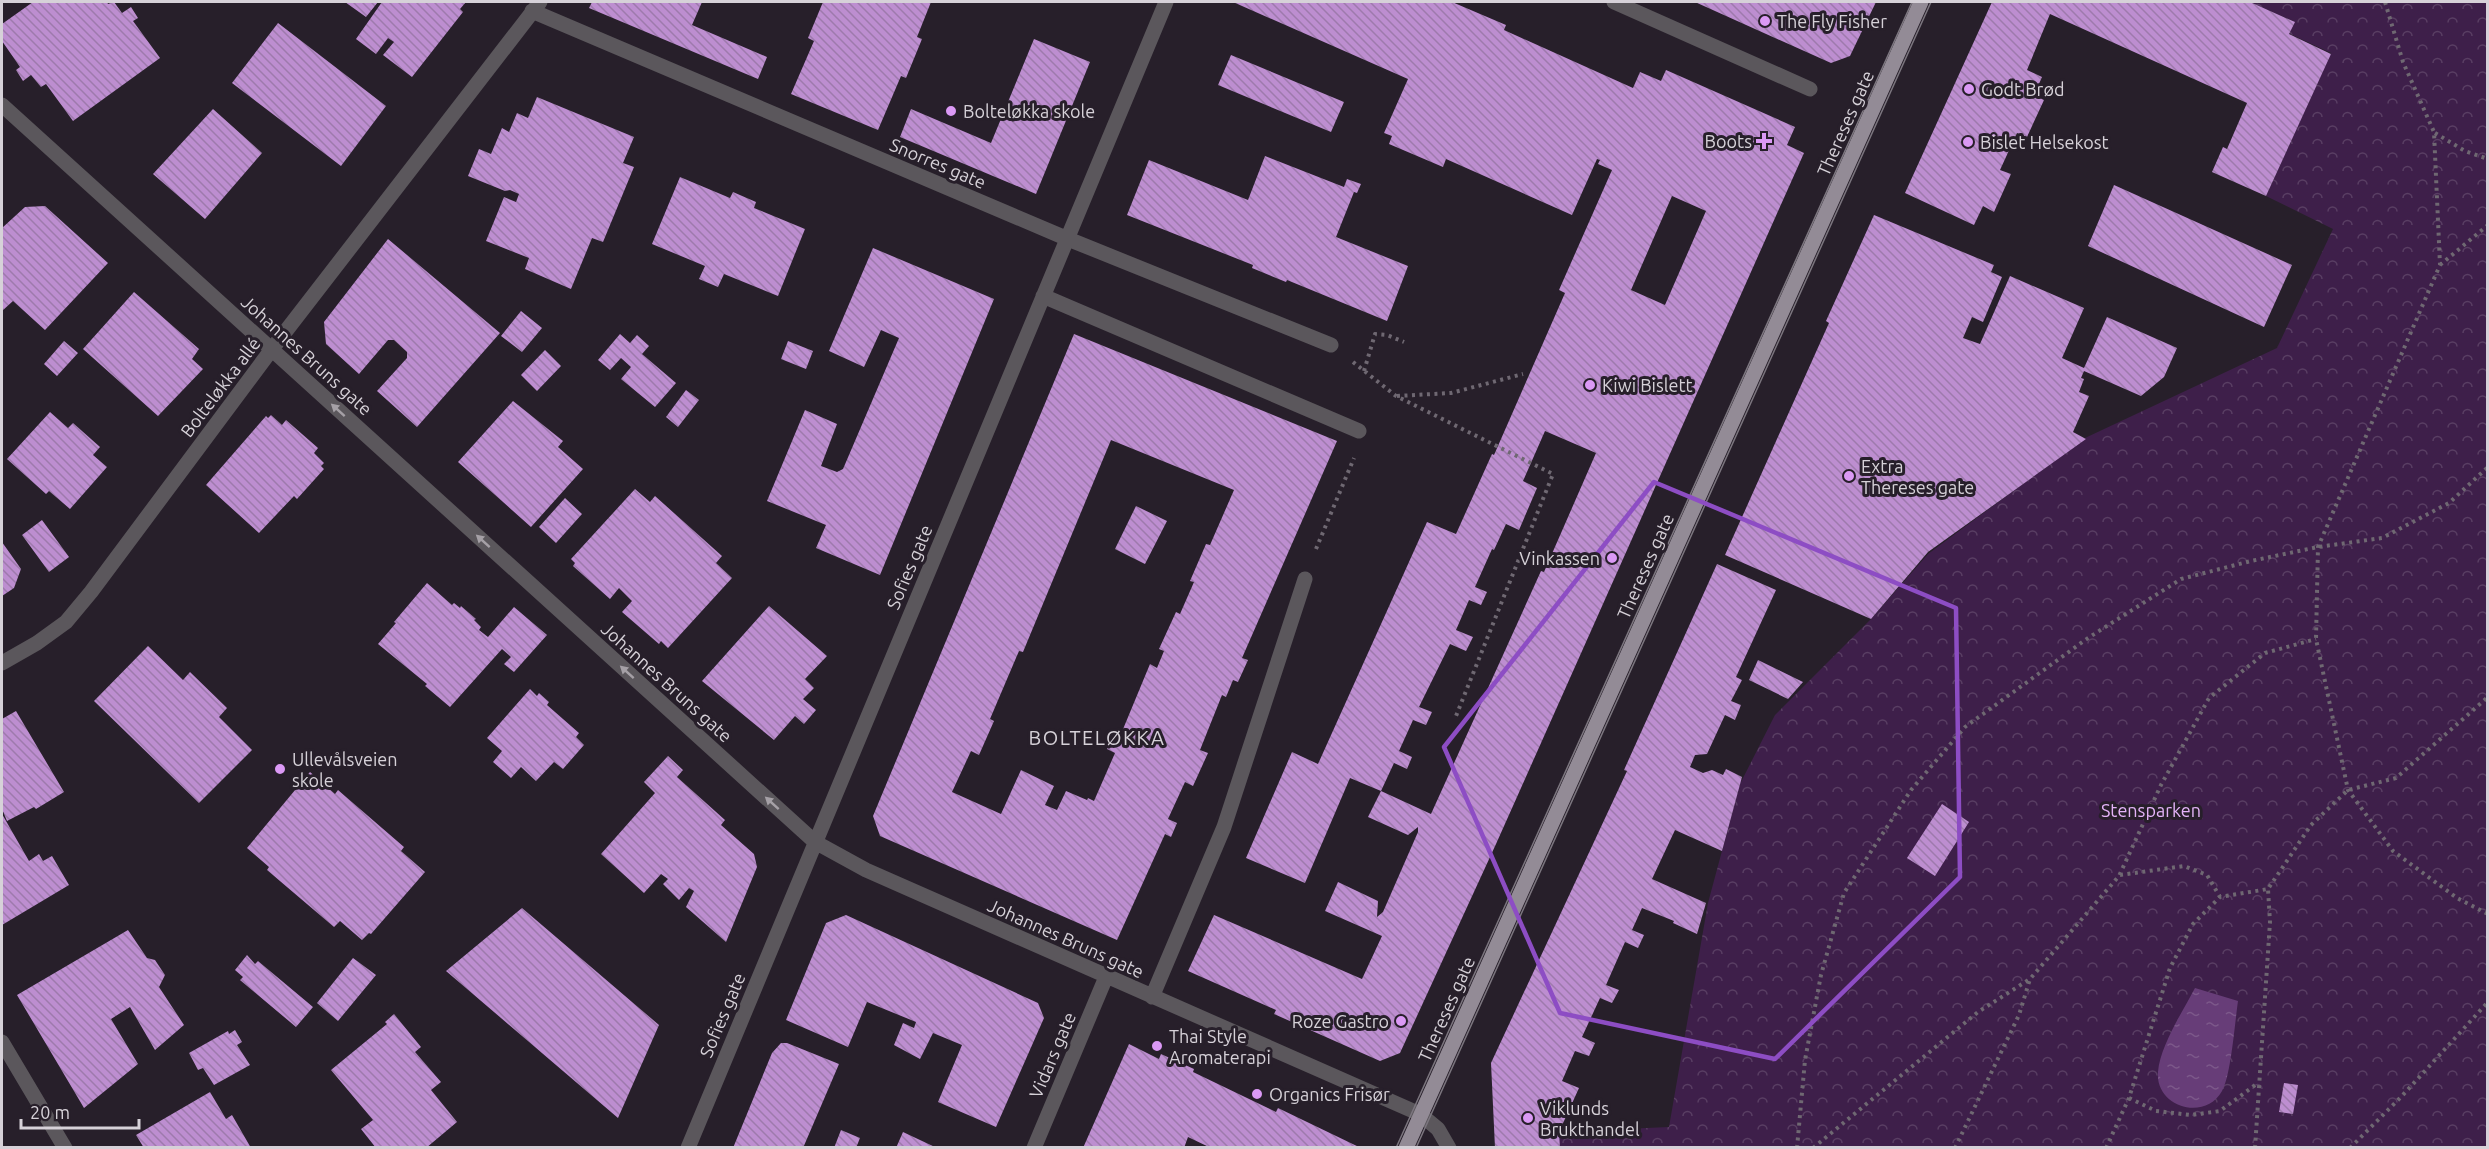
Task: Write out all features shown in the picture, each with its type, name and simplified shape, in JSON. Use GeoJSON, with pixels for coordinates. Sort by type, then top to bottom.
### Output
{"type":"FeatureCollection","features":[{"type":"Feature","properties":{"kind":"main road","name":"Thereses gate"},"geometry":{"type":"LineString","coordinates":[[1406,1148],[1921,2]]}},
{"type":"Feature","properties":{"kind":"street","name":"Sofies gate"},"geometry":{"type":"LineString","coordinates":[[688,1148],[1166,2]]}},
{"type":"Feature","properties":{"kind":"street"},"geometry":{"type":"LineString","coordinates":[[1614,2],[1810,89]]}},
{"type":"Feature","properties":{"kind":"street","name":"Snorres gate"},"geometry":{"type":"LineString","coordinates":[[536,7],[1068,239],[1331,345]]}},
{"type":"Feature","properties":{"kind":"street","name":"Bolteløkka allé"},"geometry":{"type":"LineString","coordinates":[[2,663],[37,643],[66,622],[92,592],[272,350],[536,7]]}},
{"type":"Feature","properties":{"kind":"street","name":"Johannes Bruns gate"},"geometry":{"type":"LineString","coordinates":[[2,105],[815,842],[866,870],[1420,1114]]}},
{"type":"Feature","properties":{"kind":"street"},"geometry":{"type":"LineString","coordinates":[[1043,296],[1359,431]]}},
{"type":"Feature","properties":{"kind":"street"},"geometry":{"type":"LineString","coordinates":[[1152,997],[1224,827],[1305,579]]}},
{"type":"Feature","properties":{"kind":"street","name":"Vidars gate"},"geometry":{"type":"LineString","coordinates":[[1034,1148],[1106,977]]}},
{"type":"Feature","properties":{"kind":"street"},"geometry":{"type":"LineString","coordinates":[[2,1042],[65,1148]]}},
{"type":"Feature","properties":{"kind":"street"},"geometry":{"type":"LineString","coordinates":[[1420,1114],[1437,1129],[1449,1148]]}},
{"type":"Feature","properties":{"kind":"path"},"geometry":{"type":"LineString","coordinates":[[2385,2],[2403,62],[2434,132],[2440,266]]}},
{"type":"Feature","properties":{"kind":"path"},"geometry":{"type":"LineString","coordinates":[[2434,132],[2465,151],[2487,159]]}},
{"type":"Feature","properties":{"kind":"path"},"geometry":{"type":"LineString","coordinates":[[2487,225],[2440,266],[2318,547],[2316,639],[2348,790],[2392,851],[2457,898],[2487,914]]}},
{"type":"Feature","properties":{"kind":"path"},"geometry":{"type":"LineString","coordinates":[[1364,370],[1375,334],[1387,335],[1404,342]]}},
{"type":"Feature","properties":{"kind":"path"},"geometry":{"type":"LineString","coordinates":[[1331,345],[1396,396],[1553,474],[1456,716]]}},
{"type":"Feature","properties":{"kind":"path"},"geometry":{"type":"LineString","coordinates":[[1396,396],[1451,393],[1523,374]]}},
{"type":"Feature","properties":{"kind":"path"},"geometry":{"type":"LineString","coordinates":[[1316,549],[1359,445],[1359,431]]}},
{"type":"Feature","properties":{"kind":"path"},"geometry":{"type":"LineString","coordinates":[[1797,1148],[1805,1060],[1821,975],[1844,894],[1911,790],[1965,727],[2088,638],[2181,579],[2318,547],[2382,538],[2449,503],[2487,467]]}},
{"type":"Feature","properties":{"kind":"path"},"geometry":{"type":"LineString","coordinates":[[1814,1148],[1978,1012],[2030,979],[2120,876],[2161,785],[2209,698],[2265,653],[2316,639]]}},
{"type":"Feature","properties":{"kind":"path"},"geometry":{"type":"LineString","coordinates":[[2255,1148],[2270,922],[2268,889],[2311,825],[2348,790],[2397,778],[2487,696]]}},
{"type":"Feature","properties":{"kind":"path"},"geometry":{"type":"LineString","coordinates":[[2120,876],[2184,866],[2207,875],[2220,897]]}},
{"type":"Feature","properties":{"kind":"path"},"geometry":{"type":"LineString","coordinates":[[2106,1148],[2129,1098],[2170,968],[2193,924],[2220,897],[2268,889]]}},
{"type":"Feature","properties":{"kind":"path"},"geometry":{"type":"LineString","coordinates":[[1955,1148],[2019,1015],[2030,979]]}},
{"type":"Feature","properties":{"kind":"path"},"geometry":{"type":"LineString","coordinates":[[2350,1148],[2402,1096],[2487,1002]]}},
{"type":"Feature","properties":{"kind":"path"},"geometry":{"type":"LineString","coordinates":[[2129,1098],[2156,1111],[2200,1114],[2220,1112],[2259,1083]]}},
{"type":"Feature","properties":{"kind":"highlighted area"},"geometry":{"type":"Polygon","coordinates":[[[1654,482],[1956,608],[1960,877],[1775,1059],[1560,1013],[1444,747],[1654,482]]]}},
{"type":"Feature","properties":{"kind":"green space","name":"Stensparken"},"geometry":{"type":"Polygon","coordinates":[[[2249,2],[2487,2],[2487,1147],[1559,1148],[1559,1132],[1669,1127],[1708,903],[1740,784],[1775,715],[1871,619],[1928,554],[2085,438],[2277,348],[2333,229],[2266,196],[2331,53],[2288,33],[2293,21],[2249,2]]]}},
{"type":"Feature","properties":{"kind":"water"},"geometry":{"type":"Polygon","coordinates":[[[2195,988],[2238,1001],[2225,1084],[2214,1101],[2193,1108],[2172,1102],[2164,1094],[2159,1084],[2158,1072],[2167,1040],[2195,988]]]}},
{"type":"Feature","properties":{"kind":"building"},"geometry":{"type":"Polygon","coordinates":[[[33,2],[107,2],[108,4],[114,2],[122,13],[131,7],[138,18],[133,21],[160,58],[73,121],[46,84],[41,87],[31,75],[23,81],[16,70],[20,67],[2,41],[2,24],[33,2]]]}},
{"type":"Feature","properties":{"kind":"building"},"geometry":{"type":"Polygon","coordinates":[[[345,2],[378,2],[366,17],[345,2]]]}},
{"type":"Feature","properties":{"kind":"building"},"geometry":{"type":"Polygon","coordinates":[[[382,2],[466,2],[460,9],[463,12],[412,77],[383,55],[394,42],[388,38],[376,54],[356,39],[382,2]]]}},
{"type":"Feature","properties":{"kind":"building"},"geometry":{"type":"Polygon","coordinates":[[[592,2],[702,2],[692,25],[767,57],[758,79],[589,8],[592,2]]]}},
{"type":"Feature","properties":{"kind":"building"},"geometry":{"type":"Polygon","coordinates":[[[823,2],[931,2],[917,37],[922,39],[906,78],[901,76],[878,130],[791,94],[814,41],[808,38],[823,2]]]}},
{"type":"Feature","properties":{"kind":"building"},"geometry":{"type":"Polygon","coordinates":[[[1233,2],[1452,2],[1506,25],[1504,30],[1633,88],[1640,72],[1661,81],[1666,70],[1795,127],[1787,145],[1804,153],[1496,844],[1400,1053],[1380,1061],[1274,1014],[1276,1010],[1188,971],[1214,915],[1362,979],[1382,936],[1325,911],[1338,882],[1378,901],[1377,917],[1383,912],[1418,832],[1418,827],[1408,835],[1368,817],[1381,791],[1350,778],[1305,883],[1246,858],[1292,752],[1318,764],[1427,522],[1456,534],[1492,454],[1494,455],[1565,293],[1559,290],[1612,170],[1598,164],[1600,160],[1597,159],[1572,215],[1446,159],[1443,167],[1389,144],[1392,136],[1384,133],[1408,79],[1233,2]],[[1672,196],[1631,290],[1665,305],[1706,211],[1672,196]],[[1545,431],[1523,481],[1537,488],[1519,530],[1506,524],[1475,587],[1487,592],[1481,605],[1469,600],[1456,630],[1473,637],[1466,651],[1450,644],[1419,707],[1432,712],[1426,725],[1413,720],[1399,751],[1412,757],[1407,769],[1394,763],[1381,791],[1431,814],[1541,571],[1544,572],[1596,453],[1545,431]]]}},
{"type":"Feature","properties":{"kind":"building"},"geometry":{"type":"Polygon","coordinates":[[[1695,2],[1876,2],[1850,56],[1831,63],[1695,2]]]}},
{"type":"Feature","properties":{"kind":"building"},"geometry":{"type":"Polygon","coordinates":[[[1992,2],[2250,2],[2295,22],[2289,34],[2331,54],[2266,196],[2212,172],[2223,147],[2227,149],[2247,103],[2050,14],[2027,70],[2042,77],[2034,95],[2044,100],[2027,137],[2017,133],[2000,170],[2011,174],[1994,212],[1983,206],[1974,225],[1905,193],[1992,2]]]}},
{"type":"Feature","properties":{"kind":"building"},"geometry":{"type":"Polygon","coordinates":[[[278,23],[386,106],[341,166],[232,83],[278,23]]]}},
{"type":"Feature","properties":{"kind":"building"},"geometry":{"type":"Polygon","coordinates":[[[1034,39],[1090,62],[1036,194],[900,137],[911,109],[991,143],[1034,39]]]}},
{"type":"Feature","properties":{"kind":"building"},"geometry":{"type":"Polygon","coordinates":[[[1231,55],[1344,102],[1331,132],[1218,85],[1231,55]]]}},
{"type":"Feature","properties":{"kind":"building"},"geometry":{"type":"Polygon","coordinates":[[[537,97],[634,137],[623,163],[634,167],[603,242],[592,238],[571,289],[525,269],[529,258],[486,241],[504,197],[516,202],[519,194],[510,190],[505,191],[468,176],[479,149],[491,154],[502,128],[509,132],[517,113],[528,118],[537,97]]]}},
{"type":"Feature","properties":{"kind":"building"},"geometry":{"type":"Polygon","coordinates":[[[213,109],[262,153],[205,219],[153,174],[213,109]]]}},
{"type":"Feature","properties":{"kind":"building"},"geometry":{"type":"Polygon","coordinates":[[[1265,156],[1344,187],[1347,179],[1361,184],[1357,193],[1354,192],[1336,237],[1408,266],[1387,321],[1287,280],[1286,282],[1252,268],[1253,265],[1127,215],[1149,160],[1248,200],[1265,156]]]}},
{"type":"Feature","properties":{"kind":"building"},"geometry":{"type":"Polygon","coordinates":[[[680,177],[730,198],[733,192],[756,202],[754,208],[805,229],[778,296],[724,274],[718,287],[699,279],[705,266],[652,244],[680,177]]]}},
{"type":"Feature","properties":{"kind":"building"},"geometry":{"type":"Polygon","coordinates":[[[2114,185],[2292,265],[2264,327],[2088,246],[2114,185]]]}},
{"type":"Feature","properties":{"kind":"building"},"geometry":{"type":"Polygon","coordinates":[[[45,206],[108,263],[45,330],[13,301],[2,311],[2,228],[25,207],[45,206]]]}},
{"type":"Feature","properties":{"kind":"building"},"geometry":{"type":"Polygon","coordinates":[[[1874,215],[1994,265],[1991,272],[2002,277],[1983,322],[1972,317],[1963,338],[1980,344],[2010,276],[2084,308],[2062,358],[2084,368],[2107,317],[2177,348],[2164,377],[2141,396],[2084,371],[2081,378],[2084,379],[2079,392],[2089,396],[2073,432],[2086,439],[1928,552],[1871,619],[1725,555],[1829,323],[1826,321],[1874,215]]]}},
{"type":"Feature","properties":{"kind":"building"},"geometry":{"type":"Polygon","coordinates":[[[388,239],[500,333],[417,427],[377,391],[407,358],[407,352],[394,340],[388,340],[359,374],[326,344],[324,322],[388,239]]]}},
{"type":"Feature","properties":{"kind":"building"},"geometry":{"type":"Polygon","coordinates":[[[873,248],[994,299],[880,575],[816,548],[826,525],[767,501],[805,410],[837,424],[821,466],[837,472],[843,469],[899,338],[881,330],[864,367],[829,351],[873,248]]]}},
{"type":"Feature","properties":{"kind":"building"},"geometry":{"type":"Polygon","coordinates":[[[134,292],[199,349],[192,359],[203,369],[158,416],[83,349],[134,292]]]}},
{"type":"Feature","properties":{"kind":"building"},"geometry":{"type":"Polygon","coordinates":[[[521,311],[542,328],[522,352],[501,336],[521,311]]]}},
{"type":"Feature","properties":{"kind":"building"},"geometry":{"type":"Polygon","coordinates":[[[620,334],[630,343],[637,335],[649,346],[642,354],[676,383],[655,407],[621,379],[631,367],[621,358],[610,370],[598,360],[620,334]]]}},
{"type":"Feature","properties":{"kind":"building"},"geometry":{"type":"Polygon","coordinates":[[[1074,334],[1337,441],[1242,658],[1248,660],[1238,682],[1233,680],[1226,697],[1222,695],[1200,750],[1208,753],[1193,786],[1185,782],[1168,819],[1177,823],[1171,837],[1165,834],[1117,940],[880,836],[873,816],[1074,334]],[[1111,440],[1023,652],[1019,651],[990,719],[994,721],[979,755],[971,751],[952,792],[1001,814],[1021,770],[1054,786],[1045,805],[1057,810],[1066,791],[1094,801],[1115,753],[1107,749],[1114,731],[1121,734],[1150,664],[1157,668],[1164,651],[1159,649],[1176,612],[1180,614],[1194,582],[1190,581],[1206,544],[1210,545],[1234,490],[1111,440]]]}},
{"type":"Feature","properties":{"kind":"building"},"geometry":{"type":"Polygon","coordinates":[[[64,341],[78,353],[57,376],[44,364],[64,341]]]}},
{"type":"Feature","properties":{"kind":"building"},"geometry":{"type":"Polygon","coordinates":[[[788,341],[813,351],[806,369],[781,359],[788,341]]]}},
{"type":"Feature","properties":{"kind":"building"},"geometry":{"type":"Polygon","coordinates":[[[545,350],[561,366],[537,391],[521,375],[545,350]]]}},
{"type":"Feature","properties":{"kind":"building"},"geometry":{"type":"Polygon","coordinates":[[[686,390],[699,400],[678,427],[666,417],[686,390]]]}},
{"type":"Feature","properties":{"kind":"building"},"geometry":{"type":"Polygon","coordinates":[[[513,401],[563,441],[558,447],[583,469],[531,527],[458,462],[513,401]]]}},
{"type":"Feature","properties":{"kind":"building"},"geometry":{"type":"Polygon","coordinates":[[[50,412],[68,428],[73,423],[100,447],[93,455],[107,467],[70,509],[49,491],[46,494],[7,459],[50,412]]]}},
{"type":"Feature","properties":{"kind":"building"},"geometry":{"type":"Polygon","coordinates":[[[271,415],[282,425],[286,420],[318,448],[314,453],[324,463],[321,466],[324,469],[297,499],[294,496],[259,533],[206,485],[266,416],[268,418],[271,415]]]}},
{"type":"Feature","properties":{"kind":"building"},"geometry":{"type":"Polygon","coordinates":[[[635,489],[650,502],[655,496],[722,556],[716,563],[732,578],[668,648],[661,641],[659,644],[622,612],[632,601],[619,588],[610,599],[573,566],[575,563],[571,559],[635,489]]]}},
{"type":"Feature","properties":{"kind":"building"},"geometry":{"type":"Polygon","coordinates":[[[565,498],[582,514],[556,543],[539,527],[565,498]]]}},
{"type":"Feature","properties":{"kind":"building"},"geometry":{"type":"Polygon","coordinates":[[[1136,506],[1167,521],[1145,564],[1115,549],[1136,506]]]}},
{"type":"Feature","properties":{"kind":"building"},"geometry":{"type":"Polygon","coordinates":[[[42,520],[69,557],[49,572],[22,535],[42,520]]]}},
{"type":"Feature","properties":{"kind":"building"},"geometry":{"type":"Polygon","coordinates":[[[2,542],[21,569],[14,588],[2,596],[2,542]]]}},
{"type":"Feature","properties":{"kind":"building"},"geometry":{"type":"Polygon","coordinates":[[[1717,564],[1776,590],[1736,677],[1742,680],[1731,701],[1741,705],[1735,720],[1725,715],[1707,754],[1695,755],[1690,767],[1703,773],[1712,770],[1723,775],[1726,769],[1742,777],[1722,851],[1675,830],[1652,879],[1706,903],[1697,934],[1673,923],[1674,921],[1642,908],[1632,930],[1644,935],[1638,948],[1625,942],[1606,985],[1619,990],[1612,1003],[1600,998],[1582,1037],[1595,1043],[1589,1056],[1575,1051],[1562,1081],[1579,1088],[1559,1132],[1560,1148],[1495,1148],[1491,1063],[1627,771],[1624,770],[1717,564]]]}},
{"type":"Feature","properties":{"kind":"building"},"geometry":{"type":"Polygon","coordinates":[[[427,583],[452,605],[454,603],[460,608],[461,606],[476,619],[474,620],[481,627],[479,630],[488,637],[514,607],[547,635],[514,672],[504,664],[511,657],[502,649],[450,707],[425,686],[427,684],[378,644],[427,583]]]}},
{"type":"Feature","properties":{"kind":"building"},"geometry":{"type":"Polygon","coordinates":[[[769,606],[827,656],[805,679],[814,688],[803,699],[816,710],[804,724],[795,716],[774,740],[702,681],[769,606]]]}},
{"type":"Feature","properties":{"kind":"building"},"geometry":{"type":"Polygon","coordinates":[[[148,646],[183,680],[190,672],[227,708],[219,717],[252,750],[199,803],[94,701],[148,646]]]}},
{"type":"Feature","properties":{"kind":"building"},"geometry":{"type":"Polygon","coordinates":[[[1758,660],[1803,682],[1788,699],[1749,680],[1758,660]]]}},
{"type":"Feature","properties":{"kind":"building"},"geometry":{"type":"Polygon","coordinates":[[[530,689],[537,696],[539,693],[549,702],[547,705],[579,733],[576,737],[584,745],[563,769],[554,762],[536,781],[521,767],[511,778],[493,762],[502,751],[487,738],[530,689]]]}},
{"type":"Feature","properties":{"kind":"building"},"geometry":{"type":"Polygon","coordinates":[[[16,711],[64,792],[36,809],[34,807],[7,821],[2,809],[2,719],[16,711]]]}},
{"type":"Feature","properties":{"kind":"building"},"geometry":{"type":"Polygon","coordinates":[[[668,756],[683,770],[677,777],[725,820],[721,825],[754,854],[757,867],[726,942],[686,907],[694,891],[689,888],[679,900],[663,884],[668,879],[661,874],[644,893],[601,854],[655,793],[644,782],[668,756]]]}},
{"type":"Feature","properties":{"kind":"building"},"geometry":{"type":"Polygon","coordinates":[[[310,772],[335,794],[338,790],[404,847],[401,851],[425,872],[371,934],[369,933],[362,940],[340,921],[334,927],[267,870],[269,867],[247,848],[310,772]]]}},
{"type":"Feature","properties":{"kind":"building"},"geometry":{"type":"Polygon","coordinates":[[[1942,804],[1969,822],[1935,876],[1907,858],[1942,804]]]}},
{"type":"Feature","properties":{"kind":"building"},"geometry":{"type":"Polygon","coordinates":[[[2,814],[29,861],[39,854],[43,861],[52,856],[69,885],[2,925],[2,814]]]}},
{"type":"Feature","properties":{"kind":"building"},"geometry":{"type":"Polygon","coordinates":[[[522,908],[659,1025],[618,1118],[446,971],[522,908]]]}},
{"type":"Feature","properties":{"kind":"building"},"geometry":{"type":"Polygon","coordinates":[[[846,915],[1038,1003],[1044,1018],[996,1127],[938,1102],[962,1045],[933,1033],[920,1059],[894,1045],[903,1023],[914,1028],[916,1022],[867,1002],[848,1047],[786,1020],[826,923],[846,915]]]}},
{"type":"Feature","properties":{"kind":"building"},"geometry":{"type":"Polygon","coordinates":[[[128,930],[147,958],[155,960],[165,975],[159,987],[184,1025],[155,1050],[130,1007],[111,1019],[138,1064],[84,1108],[17,995],[128,930]]]}},
{"type":"Feature","properties":{"kind":"building"},"geometry":{"type":"Polygon","coordinates":[[[247,955],[255,964],[258,961],[313,1007],[296,1027],[240,980],[243,977],[235,970],[247,955]]]}},
{"type":"Feature","properties":{"kind":"building"},"geometry":{"type":"Polygon","coordinates":[[[353,958],[376,975],[338,1021],[317,1003],[353,958]]]}},
{"type":"Feature","properties":{"kind":"building"},"geometry":{"type":"Polygon","coordinates":[[[394,1014],[421,1047],[415,1052],[441,1082],[431,1090],[457,1122],[426,1148],[376,1148],[361,1129],[373,1120],[331,1070],[387,1024],[385,1022],[394,1014]]]}},
{"type":"Feature","properties":{"kind":"building"},"geometry":{"type":"Polygon","coordinates":[[[235,1030],[242,1042],[237,1045],[250,1065],[214,1085],[203,1068],[198,1070],[189,1053],[228,1031],[229,1034],[235,1030]]]}},
{"type":"Feature","properties":{"kind":"building"},"geometry":{"type":"Polygon","coordinates":[[[781,1043],[787,1043],[839,1064],[803,1148],[733,1148],[772,1053],[781,1043]]]}},
{"type":"Feature","properties":{"kind":"building"},"geometry":{"type":"Polygon","coordinates":[[[1129,1044],[1159,1059],[1161,1054],[1276,1112],[1278,1108],[1361,1148],[1211,1148],[1188,1137],[1184,1148],[1083,1148],[1129,1044]]]}},
{"type":"Feature","properties":{"kind":"building"},"geometry":{"type":"Polygon","coordinates":[[[2284,1083],[2298,1085],[2293,1114],[2279,1112],[2284,1083]]]}},
{"type":"Feature","properties":{"kind":"building"},"geometry":{"type":"Polygon","coordinates":[[[210,1092],[226,1119],[232,1115],[251,1148],[144,1148],[136,1135],[210,1092]]]}},
{"type":"Feature","properties":{"kind":"building"},"geometry":{"type":"Polygon","coordinates":[[[841,1130],[860,1138],[856,1148],[834,1148],[841,1130]]]}},
{"type":"Feature","properties":{"kind":"building"},"geometry":{"type":"Polygon","coordinates":[[[903,1132],[937,1148],[896,1148],[903,1132]]]}},
{"type":"Feature","properties":{"kind":"tram line"},"geometry":{"type":"LineString","coordinates":[[1396,1148],[1912,2]]}},
{"type":"Feature","properties":{"kind":"tram line"},"geometry":{"type":"LineString","coordinates":[[1416,1148],[1931,2]]}},
{"type":"Feature","properties":{"kind":"place","name":"The Fly Fisher"},"geometry":{"type":"Point","coordinates":[1765,21]}},
{"type":"Feature","properties":{"kind":"place","name":"Godt Brød"},"geometry":{"type":"Point","coordinates":[1969,89]}},
{"type":"Feature","properties":{"kind":"place","name":"Bolteløkka skole"},"geometry":{"type":"Point","coordinates":[951,111]}},
{"type":"Feature","properties":{"kind":"place","name":"Boots"},"geometry":{"type":"Point","coordinates":[1764,141]}},
{"type":"Feature","properties":{"kind":"place","name":"Bislet Helsekost"},"geometry":{"type":"Point","coordinates":[1968,142]}},
{"type":"Feature","properties":{"kind":"place","name":"Kiwi Bislett"},"geometry":{"type":"Point","coordinates":[1590,385]}},
{"type":"Feature","properties":{"kind":"place","name":"Extra Thereses gate"},"geometry":{"type":"Point","coordinates":[1849,476]}},
{"type":"Feature","properties":{"kind":"place","name":"Vinkassen"},"geometry":{"type":"Point","coordinates":[1612,558]}},
{"type":"Feature","properties":{"kind":"place","name":"Ullevålsveien skole"},"geometry":{"type":"Point","coordinates":[280,769]}},
{"type":"Feature","properties":{"kind":"place","name":"Roze Gastro"},"geometry":{"type":"Point","coordinates":[1401,1021]}},
{"type":"Feature","properties":{"kind":"place","name":"Thai Style Aromaterapi"},"geometry":{"type":"Point","coordinates":[1157,1046]}},
{"type":"Feature","properties":{"kind":"place","name":"Organics Frisør"},"geometry":{"type":"Point","coordinates":[1257,1094]}},
{"type":"Feature","properties":{"kind":"place","name":"Viklunds Brukthandel"},"geometry":{"type":"Point","coordinates":[1528,1118]}},
{"type":"Feature","properties":{"kind":"district","name":"BOLTELØKKA"},"geometry":{"type":"Point","coordinates":[1097,737]}}]}
